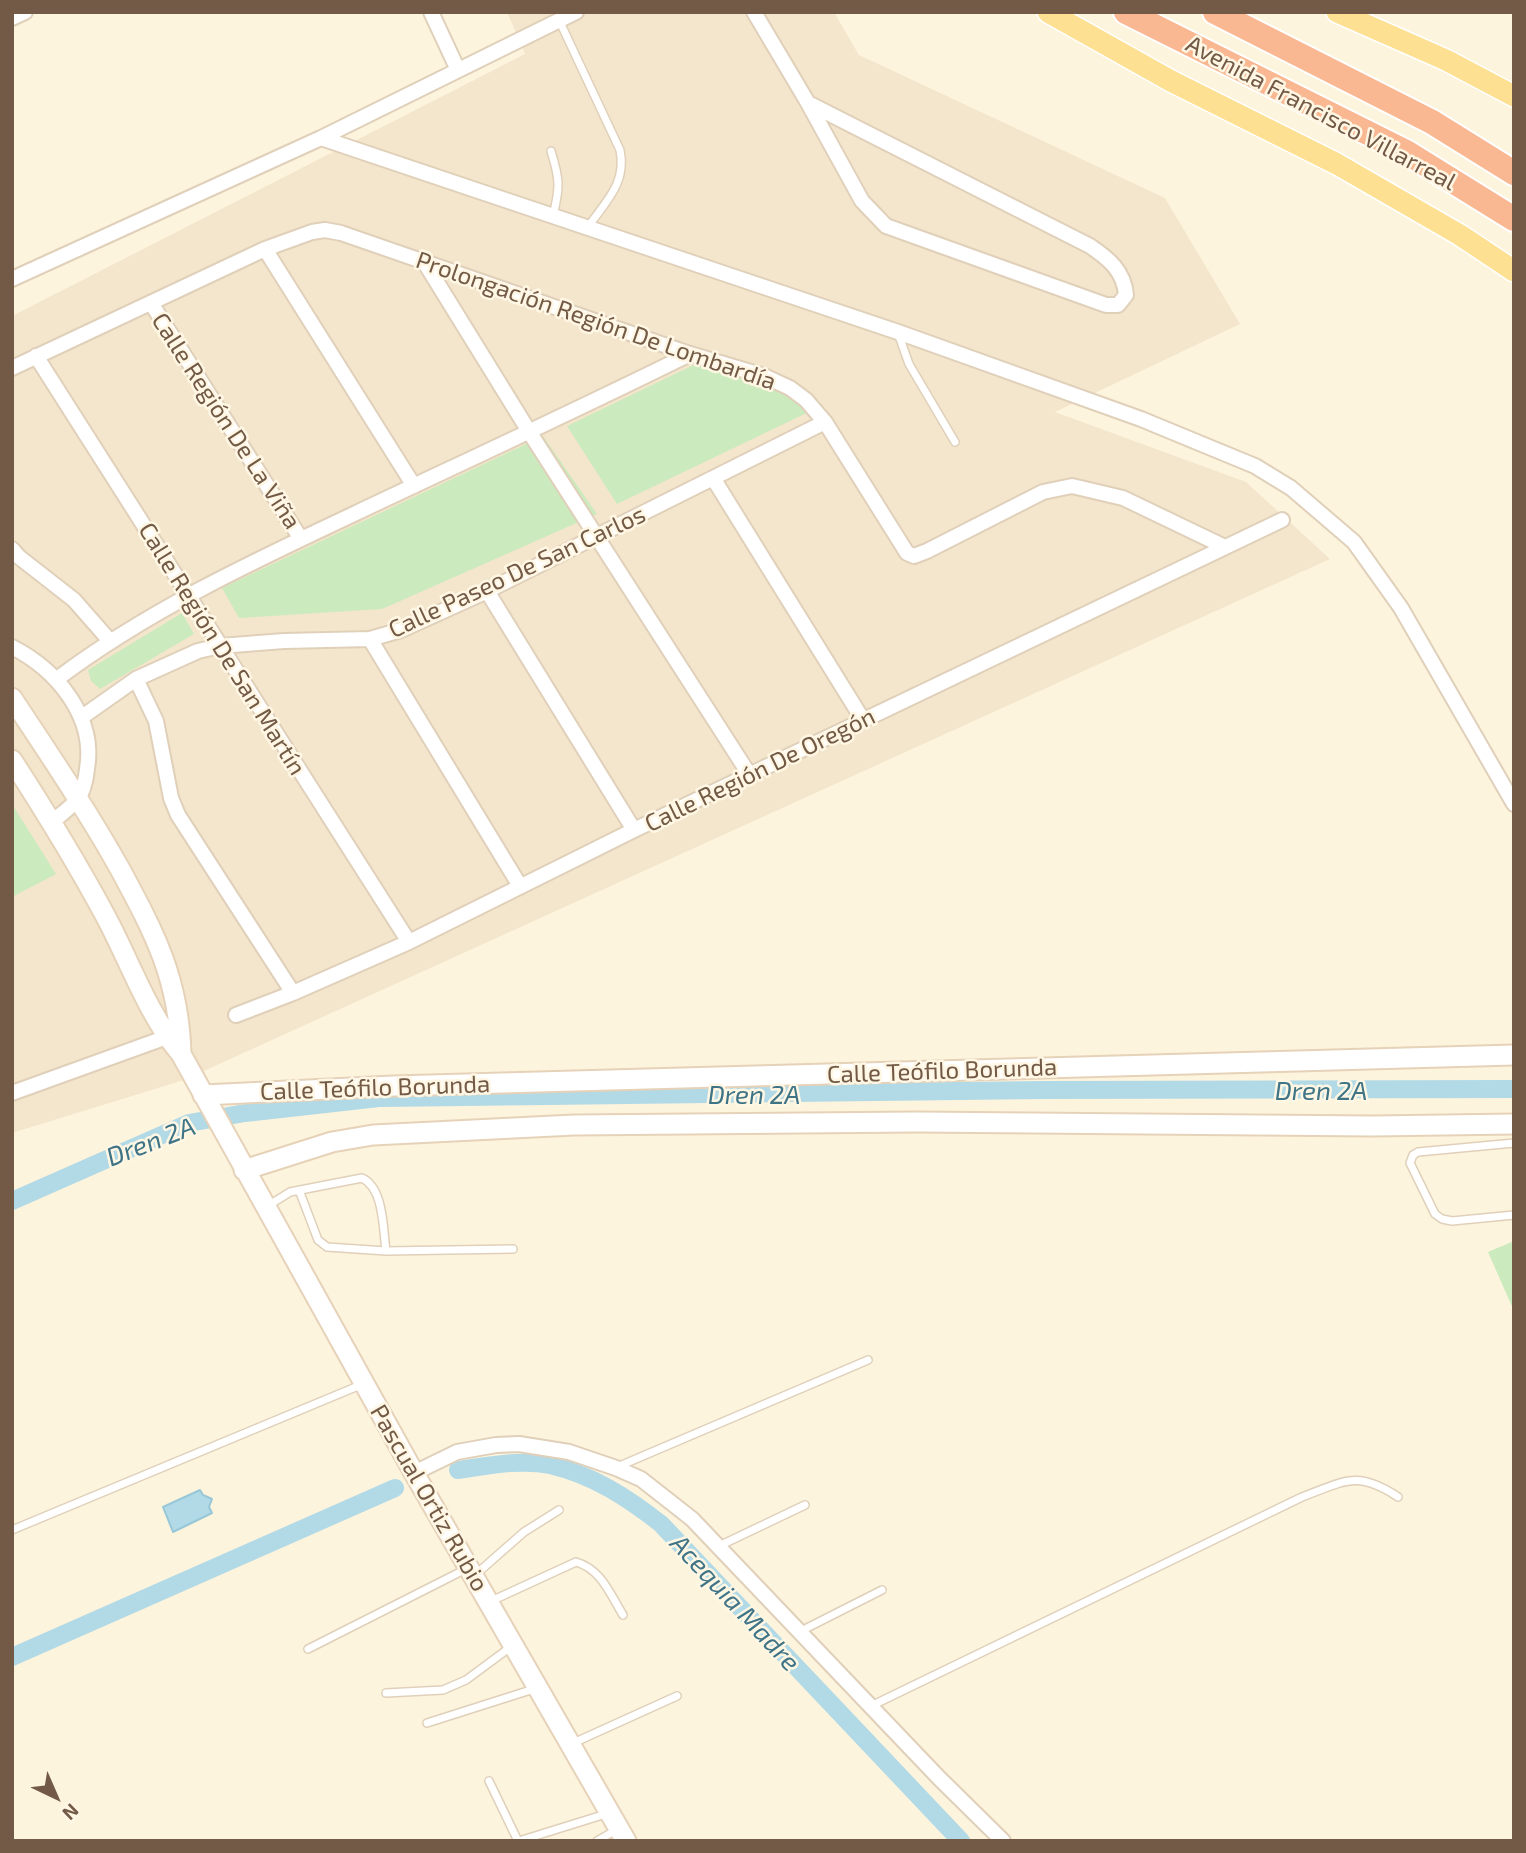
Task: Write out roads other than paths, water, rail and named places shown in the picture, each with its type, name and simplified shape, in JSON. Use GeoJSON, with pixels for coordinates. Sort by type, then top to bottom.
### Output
{"type":"FeatureCollection","features":[{"type":"Feature","properties":{"kind":"highway","name":"Avenida Francisco Villarreal"},"geometry":{"type":"LineString","coordinates":[[1126,12],[1406,152],[1514,219]]}},
{"type":"Feature","properties":{"kind":"highway","name":"Avenida Francisco Villarreal"},"geometry":{"type":"LineString","coordinates":[[1215,12],[1432,122],[1514,173]]}},
{"type":"Feature","properties":{"kind":"main road"},"geometry":{"type":"LineString","coordinates":[[1048,12],[1171,80],[1338,164],[1460,234],[1514,271]]}},
{"type":"Feature","properties":{"kind":"main road"},"geometry":{"type":"LineString","coordinates":[[1337,12],[1446,60],[1514,96]]}},
{"type":"Feature","properties":{"kind":"street"},"geometry":{"type":"LineString","coordinates":[[12,18],[24,12]]}},
{"type":"Feature","properties":{"kind":"street"},"geometry":{"type":"LineString","coordinates":[[431,12],[457,70]]}},
{"type":"Feature","properties":{"kind":"street"},"geometry":{"type":"LineString","coordinates":[[12,279],[321,138],[576,12]]}},
{"type":"Feature","properties":{"kind":"street"},"geometry":{"type":"LineString","coordinates":[[754,12],[862,201],[886,226],[902,234],[1106,305],[1118,305],[1126,295],[1125,283],[1118,269],[1090,246],[808,103]]}},
{"type":"Feature","properties":{"kind":"street"},"geometry":{"type":"LineString","coordinates":[[321,138],[898,332],[1212,447],[1255,466],[1291,488],[1354,542],[1401,608],[1514,804]]}},
{"type":"Feature","properties":{"kind":"street","name":"Prolongación Región De Lombardía"},"geometry":{"type":"LineString","coordinates":[[12,368],[265,249],[325,230],[357,236],[425,263],[690,355],[764,376],[790,388],[806,400],[825,422],[907,553],[915,556],[1043,492],[1072,486],[1123,498],[1223,546]]}},
{"type":"Feature","properties":{"kind":"street"},"geometry":{"type":"LineString","coordinates":[[265,249],[414,486]]}},
{"type":"Feature","properties":{"kind":"street"},"geometry":{"type":"LineString","coordinates":[[425,263],[530,433],[749,775]]}},
{"type":"Feature","properties":{"kind":"street","name":"Calle Región De La Viña"},"geometry":{"type":"LineString","coordinates":[[151,303],[301,539]]}},
{"type":"Feature","properties":{"kind":"street"},"geometry":{"type":"LineString","coordinates":[[57,679],[110,641],[301,539],[690,355]]}},
{"type":"Feature","properties":{"kind":"street","name":"Calle Región De San Martín"},"geometry":{"type":"LineString","coordinates":[[36,356],[409,942]]}},
{"type":"Feature","properties":{"kind":"street","name":"Calle Paseo De San Carlos"},"geometry":{"type":"LineString","coordinates":[[82,717],[136,679],[198,651],[220,646],[284,641],[370,639],[401,630],[487,591],[825,422]]}},
{"type":"Feature","properties":{"kind":"street"},"geometry":{"type":"LineString","coordinates":[[713,478],[863,720]]}},
{"type":"Feature","properties":{"kind":"street","name":"Calle Región De Oregón"},"geometry":{"type":"LineString","coordinates":[[236,1015],[409,942],[634,830],[1282,520]]}},
{"type":"Feature","properties":{"kind":"street"},"geometry":{"type":"LineString","coordinates":[[12,550],[74,600],[110,641]]}},
{"type":"Feature","properties":{"kind":"street"},"geometry":{"type":"LineString","coordinates":[[487,591],[634,830]]}},
{"type":"Feature","properties":{"kind":"street"},"geometry":{"type":"LineString","coordinates":[[370,639],[520,886]]}},
{"type":"Feature","properties":{"kind":"street"},"geometry":{"type":"LineString","coordinates":[[12,647],[41,665],[57,679],[82,717],[89,761],[85,781],[78,799],[52,822]]}},
{"type":"Feature","properties":{"kind":"street"},"geometry":{"type":"LineString","coordinates":[[136,679],[156,721],[171,798],[178,815],[293,993]]}},
{"type":"Feature","properties":{"kind":"street"},"geometry":{"type":"LineString","coordinates":[[12,698],[78,799],[152,928],[173,987],[174,1033]]}},
{"type":"Feature","properties":{"kind":"street"},"geometry":{"type":"LineString","coordinates":[[12,760],[52,822],[107,919],[147,1003],[174,1033]]}},
{"type":"Feature","properties":{"kind":"street"},"geometry":{"type":"LineString","coordinates":[[12,1093],[174,1033]]}},
{"type":"Feature","properties":{"kind":"street","name":"Pascual Ortiz Rubio"},"geometry":{"type":"LineString","coordinates":[[174,1033],[181,1054],[212,1113],[414,1473],[618,1827]]}},
{"type":"Feature","properties":{"kind":"street","name":"Calle Teófilo Borunda"},"geometry":{"type":"LineString","coordinates":[[203,1094],[393,1086],[1514,1055]]}},
{"type":"Feature","properties":{"kind":"street","name":"Calle Teófilo Borunda"},"geometry":{"type":"LineString","coordinates":[[240,1162],[373,1135],[574,1125],[849,1122],[1373,1126],[1514,1124]]}},
{"type":"Feature","properties":{"kind":"street"},"geometry":{"type":"LineString","coordinates":[[414,1473],[457,1452],[519,1444],[569,1452],[641,1479],[692,1519],[939,1778],[1003,1841]]}},
{"type":"Feature","properties":{"kind":"lane"},"geometry":{"type":"LineString","coordinates":[[559,20],[620,150],[623,165],[620,182],[588,228]]}},
{"type":"Feature","properties":{"kind":"lane"},"geometry":{"type":"LineString","coordinates":[[551,151],[559,175],[553,216]]}},
{"type":"Feature","properties":{"kind":"lane"},"geometry":{"type":"LineString","coordinates":[[898,332],[909,364],[955,442]]}},
{"type":"Feature","properties":{"kind":"lane"},"geometry":{"type":"LineString","coordinates":[[1514,1143],[1418,1152],[1413,1155],[1410,1163],[1434,1214],[1442,1219],[1452,1221],[1514,1215]]}},
{"type":"Feature","properties":{"kind":"lane"},"geometry":{"type":"LineString","coordinates":[[265,1207],[290,1192],[362,1178],[370,1181],[377,1190],[386,1251]]}},
{"type":"Feature","properties":{"kind":"lane"},"geometry":{"type":"LineString","coordinates":[[299,1190],[322,1245],[386,1251],[513,1249]]}},
{"type":"Feature","properties":{"kind":"lane"},"geometry":{"type":"LineString","coordinates":[[616,1468],[868,1360]]}},
{"type":"Feature","properties":{"kind":"lane"},"geometry":{"type":"LineString","coordinates":[[12,1530],[363,1383]]}},
{"type":"Feature","properties":{"kind":"lane"},"geometry":{"type":"LineString","coordinates":[[870,1706],[1302,1497],[1348,1479],[1362,1479],[1398,1497]]}},
{"type":"Feature","properties":{"kind":"lane"},"geometry":{"type":"LineString","coordinates":[[718,1546],[805,1505]]}},
{"type":"Feature","properties":{"kind":"lane"},"geometry":{"type":"LineString","coordinates":[[308,1649],[471,1572],[524,1532],[559,1510]]}},
{"type":"Feature","properties":{"kind":"lane"},"geometry":{"type":"LineString","coordinates":[[488,1602],[576,1562],[589,1566],[597,1573],[623,1615]]}},
{"type":"Feature","properties":{"kind":"lane"},"geometry":{"type":"LineString","coordinates":[[799,1632],[882,1590]]}},
{"type":"Feature","properties":{"kind":"lane"},"geometry":{"type":"LineString","coordinates":[[386,1693],[443,1690],[466,1680],[513,1645]]}},
{"type":"Feature","properties":{"kind":"lane"},"geometry":{"type":"LineString","coordinates":[[427,1723],[537,1688]]}},
{"type":"Feature","properties":{"kind":"lane"},"geometry":{"type":"LineString","coordinates":[[570,1744],[677,1696]]}},
{"type":"Feature","properties":{"kind":"lane"},"geometry":{"type":"LineString","coordinates":[[489,1781],[519,1841],[618,1827]]}},
{"type":"Feature","properties":{"kind":"lane"},"geometry":{"type":"LineString","coordinates":[[597,1841],[618,1827]]}},
{"type":"Feature","properties":{"kind":"water"},"geometry":{"type":"Polygon","coordinates":[[[200,1490],[203,1495],[212,1499],[209,1507],[212,1513],[173,1532],[163,1507],[200,1490]]]}},
{"type":"Feature","properties":{"kind":"waterway","name":"Dren 2A"},"geometry":{"type":"LineString","coordinates":[[12,1201],[189,1123],[245,1113],[379,1098],[1042,1090],[1514,1089]]}},
{"type":"Feature","properties":{"kind":"waterway","name":"Acequia Madre"},"geometry":{"type":"LineString","coordinates":[[458,1470],[515,1463],[550,1465],[595,1481],[649,1514],[961,1841]]}},
{"type":"Feature","properties":{"kind":"waterway"},"geometry":{"type":"LineString","coordinates":[[12,1657],[395,1488]]}}]}
